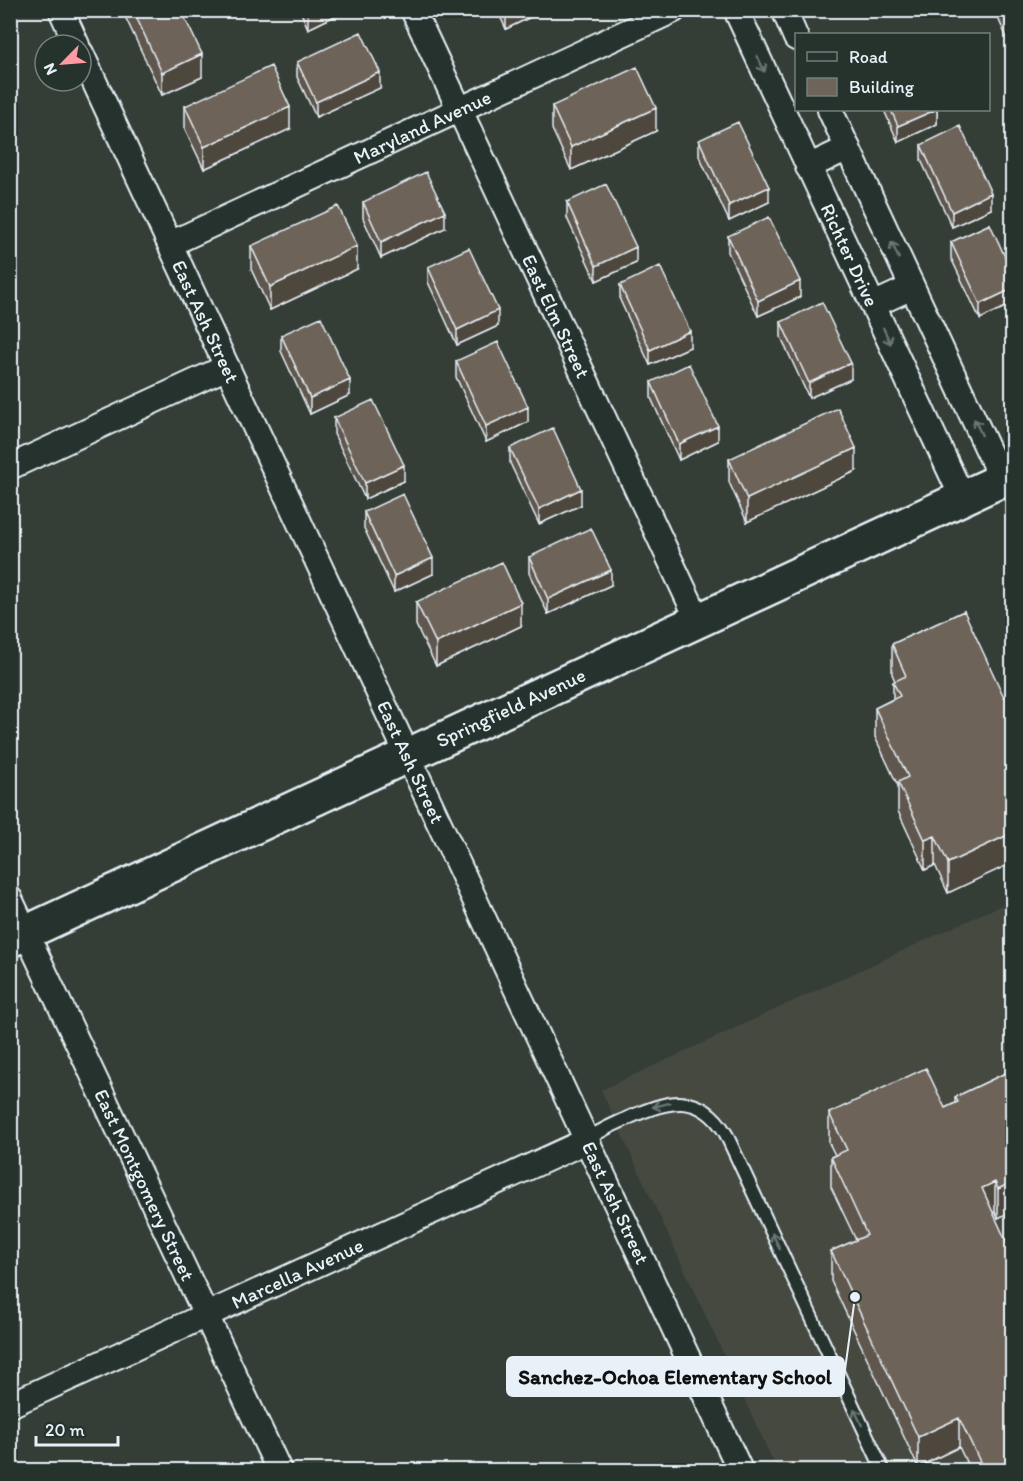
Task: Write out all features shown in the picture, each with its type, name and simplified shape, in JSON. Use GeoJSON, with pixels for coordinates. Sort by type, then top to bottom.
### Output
{"type":"FeatureCollection","features":[{"type":"Feature","properties":{"kind":"main road","name":"Springfield Avenue"},"geometry":{"type":"LineString","coordinates":[[18,937],[1007,478]]}},
{"type":"Feature","properties":{"kind":"street"},"geometry":{"type":"LineString","coordinates":[[62,10],[72,33]]}},
{"type":"Feature","properties":{"kind":"street","name":"East Elm Street"},"geometry":{"type":"LineString","coordinates":[[413,10],[699,622]]}},
{"type":"Feature","properties":{"kind":"street","name":"Maryland Avenue"},"geometry":{"type":"LineString","coordinates":[[170,244],[674,10]]}},
{"type":"Feature","properties":{"kind":"street","name":"Richter Drive"},"geometry":{"type":"LineString","coordinates":[[736,10],[963,499]]}},
{"type":"Feature","properties":{"kind":"street"},"geometry":{"type":"LineString","coordinates":[[784,10],[795,36]]}},
{"type":"Feature","properties":{"kind":"street","name":"East Ash Street"},"geometry":{"type":"LineString","coordinates":[[93,79],[740,1470]]}},
{"type":"Feature","properties":{"kind":"street"},"geometry":{"type":"LineString","coordinates":[[830,111],[912,287],[1007,478]]}},
{"type":"Feature","properties":{"kind":"street"},"geometry":{"type":"LineString","coordinates":[[808,167],[848,148]]}},
{"type":"Feature","properties":{"kind":"street"},"geometry":{"type":"LineString","coordinates":[[873,305],[912,287]]}},
{"type":"Feature","properties":{"kind":"street"},"geometry":{"type":"LineString","coordinates":[[10,467],[227,367]]}},
{"type":"Feature","properties":{"kind":"street","name":"East Montgomery Street"},"geometry":{"type":"LineString","coordinates":[[10,899],[18,937],[207,1315],[279,1470]]}},
{"type":"Feature","properties":{"kind":"street","name":"Marcella Avenue"},"geometry":{"type":"LineString","coordinates":[[10,1405],[586,1140]]}},
{"type":"Feature","properties":{"kind":"lane"},"geometry":{"type":"LineString","coordinates":[[586,1140],[596,1132],[664,1103],[689,1104],[707,1112],[718,1122],[726,1134],[883,1470]]}},
{"type":"Feature","properties":{"kind":"shaded area"},"geometry":{"type":"Polygon","coordinates":[[[1012,900],[1012,1470],[777,1470],[601,1090],[1012,900]]]}},
{"type":"Feature","properties":{"kind":"building"},"geometry":{"type":"Polygon","coordinates":[[[133,10],[181,10],[202,54],[162,73],[133,10]]]}},
{"type":"Feature","properties":{"kind":"building"},"geometry":{"type":"Polygon","coordinates":[[[1002,10],[1012,10],[1012,34],[1002,10]]]}},
{"type":"Feature","properties":{"kind":"building"},"geometry":{"type":"Polygon","coordinates":[[[361,32],[380,72],[316,102],[297,62],[361,32]]]}},
{"type":"Feature","properties":{"kind":"building"},"geometry":{"type":"Polygon","coordinates":[[[271,66],[290,107],[204,147],[185,106],[271,66]]]}},
{"type":"Feature","properties":{"kind":"building"},"geometry":{"type":"Polygon","coordinates":[[[637,67],[656,108],[571,147],[552,106],[637,67]]]}},
{"type":"Feature","properties":{"kind":"building"},"geometry":{"type":"Polygon","coordinates":[[[891,111],[933,111],[898,126],[891,111]]]}},
{"type":"Feature","properties":{"kind":"building"},"geometry":{"type":"Polygon","coordinates":[[[738,122],[769,187],[729,205],[699,140],[738,122]]]}},
{"type":"Feature","properties":{"kind":"building"},"geometry":{"type":"Polygon","coordinates":[[[960,126],[991,193],[952,212],[921,145],[960,126]]]}},
{"type":"Feature","properties":{"kind":"building"},"geometry":{"type":"Polygon","coordinates":[[[426,172],[445,212],[381,242],[363,202],[426,172]]]}},
{"type":"Feature","properties":{"kind":"building"},"geometry":{"type":"Polygon","coordinates":[[[606,184],[636,247],[596,266],[567,202],[606,184]]]}},
{"type":"Feature","properties":{"kind":"building"},"geometry":{"type":"Polygon","coordinates":[[[338,206],[357,246],[270,287],[251,246],[338,206]]]}},
{"type":"Feature","properties":{"kind":"building"},"geometry":{"type":"Polygon","coordinates":[[[769,217],[800,281],[758,301],[728,236],[769,217]]]}},
{"type":"Feature","properties":{"kind":"building"},"geometry":{"type":"Polygon","coordinates":[[[990,224],[1012,272],[1012,289],[980,304],[951,242],[990,224]]]}},
{"type":"Feature","properties":{"kind":"building"},"geometry":{"type":"Polygon","coordinates":[[[469,248],[498,310],[457,330],[428,267],[469,248]]]}},
{"type":"Feature","properties":{"kind":"building"},"geometry":{"type":"Polygon","coordinates":[[[660,266],[690,331],[650,350],[620,285],[660,266]]]}},
{"type":"Feature","properties":{"kind":"building"},"geometry":{"type":"Polygon","coordinates":[[[822,302],[851,363],[809,383],[781,322],[822,302]]]}},
{"type":"Feature","properties":{"kind":"building"},"geometry":{"type":"Polygon","coordinates":[[[321,317],[350,380],[310,398],[281,335],[321,317]]]}},
{"type":"Feature","properties":{"kind":"building"},"geometry":{"type":"Polygon","coordinates":[[[498,342],[528,407],[486,426],[456,361],[498,342]]]}},
{"type":"Feature","properties":{"kind":"building"},"geometry":{"type":"Polygon","coordinates":[[[689,364],[718,426],[679,444],[651,382],[689,364]]]}},
{"type":"Feature","properties":{"kind":"building"},"geometry":{"type":"Polygon","coordinates":[[[373,400],[404,465],[365,483],[334,418],[373,400]]]}},
{"type":"Feature","properties":{"kind":"building"},"geometry":{"type":"Polygon","coordinates":[[[838,408],[856,448],[747,499],[729,459],[838,408]]]}},
{"type":"Feature","properties":{"kind":"building"},"geometry":{"type":"Polygon","coordinates":[[[553,428],[581,489],[539,509],[510,448],[553,428]]]}},
{"type":"Feature","properties":{"kind":"building"},"geometry":{"type":"Polygon","coordinates":[[[403,494],[433,558],[394,576],[364,512],[403,494]]]}},
{"type":"Feature","properties":{"kind":"building"},"geometry":{"type":"Polygon","coordinates":[[[591,528],[611,570],[548,599],[529,557],[591,528]]]}},
{"type":"Feature","properties":{"kind":"building"},"geometry":{"type":"Polygon","coordinates":[[[502,562],[521,603],[436,643],[416,602],[502,562]]]}},
{"type":"Feature","properties":{"kind":"building"},"geometry":{"type":"Polygon","coordinates":[[[964,611],[1004,697],[1012,693],[1012,833],[948,863],[935,836],[925,840],[898,782],[908,777],[875,708],[900,696],[893,682],[906,676],[892,644],[964,611]]]}},
{"type":"Feature","properties":{"kind":"building"},"geometry":{"type":"Polygon","coordinates":[[[926,1068],[945,1108],[958,1102],[955,1097],[1012,1070],[1012,1182],[998,1189],[995,1182],[982,1188],[1007,1243],[1012,1241],[1012,1470],[984,1470],[959,1418],[918,1437],[831,1251],[867,1235],[831,1157],[847,1150],[829,1113],[926,1068]]]}},
{"type":"Feature","properties":{"kind":"place","name":"Sanchez-Ochoa Elementary School"},"geometry":{"type":"Point","coordinates":[855,1297]}}]}
